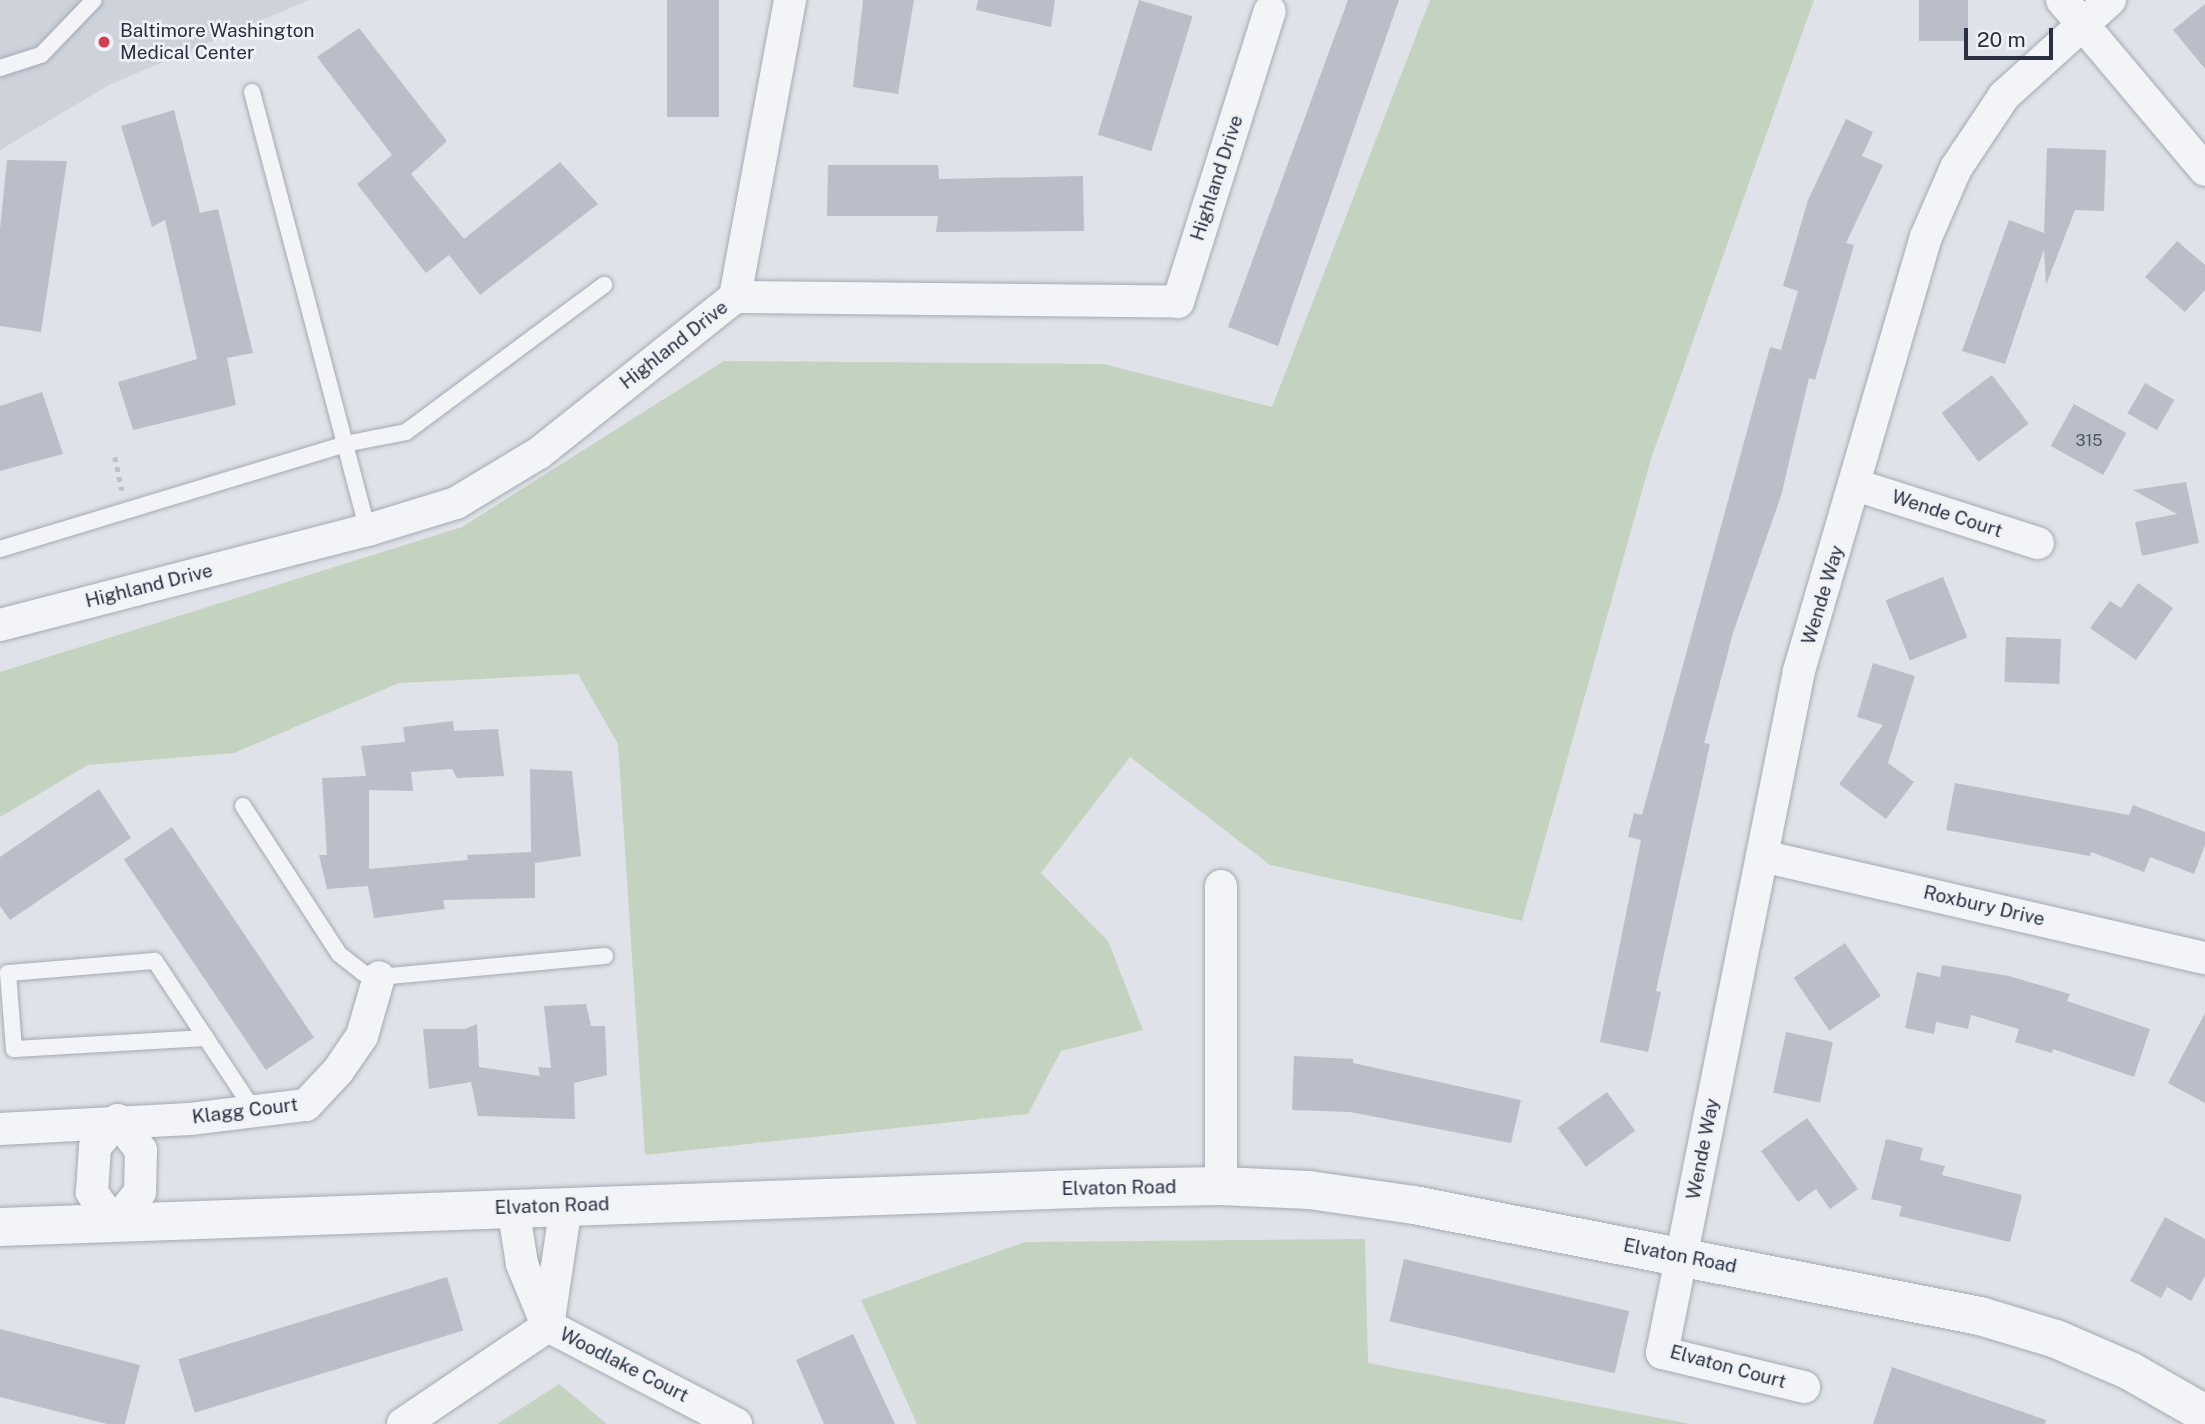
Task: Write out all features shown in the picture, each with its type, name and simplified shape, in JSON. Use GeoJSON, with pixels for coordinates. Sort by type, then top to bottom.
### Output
{"type":"FeatureCollection","features":[{"type":"Feature","properties":{"kind":"street"},"geometry":{"type":"LineString","coordinates":[[735,297],[790,0]]}},
{"type":"Feature","properties":{"kind":"street","name":"Wende Way"},"geometry":{"type":"LineString","coordinates":[[1681,1256],[1799,671],[1856,485],[1926,237],[1956,168],[2004,96],[2071,12],[2110,0]]}},
{"type":"Feature","properties":{"kind":"street","name":"Highland Drive"},"geometry":{"type":"LineString","coordinates":[[0,625],[368,530],[456,503],[539,453],[735,297],[1178,302],[1270,11]]}},
{"type":"Feature","properties":{"kind":"street"},"geometry":{"type":"LineString","coordinates":[[2071,12],[2205,170]]}},
{"type":"Feature","properties":{"kind":"street","name":"Wende Court"},"geometry":{"type":"LineString","coordinates":[[1856,485],[2038,543]]}},
{"type":"Feature","properties":{"kind":"street","name":"Roxbury Drive"},"geometry":{"type":"LineString","coordinates":[[1762,856],[2205,958]]}},
{"type":"Feature","properties":{"kind":"street"},"geometry":{"type":"LineString","coordinates":[[1221,887],[1221,1186]]}},
{"type":"Feature","properties":{"kind":"street","name":"Klagg Court"},"geometry":{"type":"LineString","coordinates":[[0,1129],[255,1112],[306,1105],[338,1071],[362,1035],[379,977]]}},
{"type":"Feature","properties":{"kind":"street"},"geometry":{"type":"LineString","coordinates":[[118,1120],[141,1150],[141,1192],[114,1224],[92,1192],[95,1147],[118,1120]]}},
{"type":"Feature","properties":{"kind":"street","name":"Elvaton Road"},"geometry":{"type":"LineString","coordinates":[[0,1227],[566,1205],[1221,1186],[1309,1190],[1414,1205],[1980,1316],[2056,1339],[2130,1371],[2205,1414]]}},
{"type":"Feature","properties":{"kind":"street"},"geometry":{"type":"LineString","coordinates":[[403,1424],[548,1326],[566,1205]]}},
{"type":"Feature","properties":{"kind":"street"},"geometry":{"type":"LineString","coordinates":[[513,1207],[522,1264],[548,1326]]}},
{"type":"Feature","properties":{"kind":"street","name":"Elvaton Court"},"geometry":{"type":"LineString","coordinates":[[1681,1256],[1662,1353],[1804,1387]]}},
{"type":"Feature","properties":{"kind":"street","name":"Woodlake Court"},"geometry":{"type":"LineString","coordinates":[[548,1326],[736,1424]]}},
{"type":"Feature","properties":{"kind":"lane"},"geometry":{"type":"LineString","coordinates":[[0,68],[41,55],[94,0]]}},
{"type":"Feature","properties":{"kind":"lane"},"geometry":{"type":"LineString","coordinates":[[252,92],[368,530]]}},
{"type":"Feature","properties":{"kind":"lane"},"geometry":{"type":"LineString","coordinates":[[0,549],[345,444],[406,432],[604,285]]}},
{"type":"Feature","properties":{"kind":"lane"},"geometry":{"type":"LineString","coordinates":[[243,806],[339,954],[363,973],[379,977],[604,956]]}},
{"type":"Feature","properties":{"kind":"lane"},"geometry":{"type":"LineString","coordinates":[[206,1038],[14,1049],[8,973],[155,961],[206,1038],[255,1112]]}},
{"type":"Feature","properties":{"kind":"path"},"geometry":{"type":"LineString","coordinates":[[115,457],[126,511]]}},
{"type":"Feature","properties":{"kind":"shaded area","name":"Baltimore Washington Medical Center"},"geometry":{"type":"Polygon","coordinates":[[[0,0],[309,0],[109,85],[0,150],[0,0]]]}},
{"type":"Feature","properties":{"kind":"green space"},"geometry":{"type":"Polygon","coordinates":[[[1430,0],[1814,0],[1651,459],[1522,921],[1270,865],[1130,757],[1041,873],[1108,941],[1143,1030],[1061,1051],[1028,1114],[645,1155],[618,744],[578,674],[399,683],[234,753],[88,765],[0,817],[0,672],[462,527],[724,361],[1104,364],[1272,407],[1430,0]]]}},
{"type":"Feature","properties":{"kind":"green space"},"geometry":{"type":"Polygon","coordinates":[[[1365,1239],[1368,1363],[1691,1424],[917,1424],[861,1300],[1025,1242],[1365,1239]]]}},
{"type":"Feature","properties":{"kind":"green space"},"geometry":{"type":"Polygon","coordinates":[[[559,1384],[607,1424],[497,1424],[559,1384]]]}},
{"type":"Feature","properties":{"kind":"building"},"geometry":{"type":"Polygon","coordinates":[[[667,0],[719,0],[719,117],[667,117],[667,0]]]}},
{"type":"Feature","properties":{"kind":"building"},"geometry":{"type":"Polygon","coordinates":[[[863,0],[914,0],[898,94],[853,87],[863,0]]]}},
{"type":"Feature","properties":{"kind":"building"},"geometry":{"type":"Polygon","coordinates":[[[978,0],[1055,0],[1051,27],[976,10],[978,0]]]}},
{"type":"Feature","properties":{"kind":"building"},"geometry":{"type":"Polygon","coordinates":[[[1139,0],[1193,16],[1151,151],[1098,135],[1139,0]]]}},
{"type":"Feature","properties":{"kind":"building"},"geometry":{"type":"Polygon","coordinates":[[[1348,0],[1399,0],[1278,346],[1228,327],[1348,0]]]}},
{"type":"Feature","properties":{"kind":"building"},"geometry":{"type":"Polygon","coordinates":[[[1919,0],[1968,0],[1968,41],[1919,41],[1919,0]]]}},
{"type":"Feature","properties":{"kind":"building"},"geometry":{"type":"Polygon","coordinates":[[[2205,4],[2205,69],[2173,30],[2205,4]]]}},
{"type":"Feature","properties":{"kind":"building"},"geometry":{"type":"Polygon","coordinates":[[[359,28],[447,141],[411,174],[464,239],[560,162],[598,204],[480,295],[449,255],[426,273],[357,184],[392,155],[317,57],[359,28]]]}},
{"type":"Feature","properties":{"kind":"building"},"geometry":{"type":"Polygon","coordinates":[[[174,110],[200,213],[218,209],[253,353],[227,358],[236,405],[133,430],[118,382],[197,359],[165,220],[152,227],[121,126],[174,110]]]}},
{"type":"Feature","properties":{"kind":"building"},"geometry":{"type":"Polygon","coordinates":[[[1846,119],[1873,132],[1862,156],[1883,165],[1846,243],[1854,245],[1815,380],[1809,378],[1781,496],[1733,633],[1704,743],[1710,744],[1656,991],[1661,992],[1648,1052],[1600,1042],[1641,840],[1628,837],[1634,813],[1642,815],[1770,347],[1781,350],[1798,291],[1783,286],[1808,200],[1846,119]]]}},
{"type":"Feature","properties":{"kind":"building"},"geometry":{"type":"Polygon","coordinates":[[[2047,148],[2106,150],[2104,211],[2075,210],[2046,285],[2044,249],[2005,364],[1962,351],[2009,220],[2044,233],[2047,148]]]}},
{"type":"Feature","properties":{"kind":"building"},"geometry":{"type":"Polygon","coordinates":[[[7,160],[67,161],[41,332],[0,326],[0,229],[7,160]]]}},
{"type":"Feature","properties":{"kind":"building"},"geometry":{"type":"Polygon","coordinates":[[[828,165],[938,165],[939,179],[1083,176],[1084,231],[936,232],[938,216],[827,216],[828,165]]]}},
{"type":"Feature","properties":{"kind":"building"},"geometry":{"type":"Polygon","coordinates":[[[2177,241],[2205,265],[2205,290],[2185,312],[2145,277],[2177,241]]]}},
{"type":"Feature","properties":{"kind":"building"},"geometry":{"type":"Polygon","coordinates":[[[1992,375],[2029,424],[1978,462],[1942,413],[1992,375]]]}},
{"type":"Feature","properties":{"kind":"building"},"geometry":{"type":"Polygon","coordinates":[[[2145,383],[2174,400],[2157,430],[2128,413],[2145,383]]]}},
{"type":"Feature","properties":{"kind":"building"},"geometry":{"type":"Polygon","coordinates":[[[42,392],[63,454],[0,471],[0,406],[42,392]]]}},
{"type":"Feature","properties":{"kind":"building"},"geometry":{"type":"Polygon","coordinates":[[[2074,404],[2126,433],[2103,475],[2051,446],[2074,404]]]}},
{"type":"Feature","properties":{"kind":"building"},"geometry":{"type":"Polygon","coordinates":[[[2186,482],[2199,543],[2142,556],[2135,522],[2177,514],[2133,490],[2186,482]]]}},
{"type":"Feature","properties":{"kind":"building"},"geometry":{"type":"Polygon","coordinates":[[[1943,577],[1967,637],[1910,660],[1886,600],[1943,577]]]}},
{"type":"Feature","properties":{"kind":"building"},"geometry":{"type":"Polygon","coordinates":[[[2138,583],[2173,608],[2136,660],[2090,628],[2110,601],[2121,608],[2138,583]]]}},
{"type":"Feature","properties":{"kind":"building"},"geometry":{"type":"Polygon","coordinates":[[[2006,637],[2061,639],[2059,684],[2004,682],[2006,637]]]}},
{"type":"Feature","properties":{"kind":"building"},"geometry":{"type":"Polygon","coordinates":[[[1873,663],[1915,676],[1888,763],[1914,782],[1886,819],[1839,784],[1883,725],[1857,717],[1873,663]]]}},
{"type":"Feature","properties":{"kind":"building"},"geometry":{"type":"Polygon","coordinates":[[[453,721],[454,731],[498,729],[504,776],[457,778],[452,769],[411,772],[413,791],[369,790],[369,869],[468,860],[467,855],[531,852],[530,769],[572,771],[581,856],[535,863],[535,898],[443,900],[445,909],[374,918],[368,886],[327,889],[319,855],[327,855],[322,778],[366,776],[361,746],[405,742],[403,727],[453,721]]]}},
{"type":"Feature","properties":{"kind":"building"},"geometry":{"type":"Polygon","coordinates":[[[1955,783],[2129,815],[2133,805],[2205,832],[2205,845],[2194,874],[2150,857],[2144,872],[2091,852],[2090,856],[1946,830],[1955,783]]]}},
{"type":"Feature","properties":{"kind":"building"},"geometry":{"type":"Polygon","coordinates":[[[99,789],[131,838],[10,920],[0,906],[0,857],[99,789]]]}},
{"type":"Feature","properties":{"kind":"building"},"geometry":{"type":"Polygon","coordinates":[[[172,827],[314,1038],[266,1070],[124,859],[172,827]]]}},
{"type":"Feature","properties":{"kind":"building"},"geometry":{"type":"Polygon","coordinates":[[[1845,943],[1881,996],[1829,1031],[1794,978],[1845,943]]]}},
{"type":"Feature","properties":{"kind":"building"},"geometry":{"type":"Polygon","coordinates":[[[1942,965],[2009,976],[2070,994],[2067,1001],[2150,1029],[2134,1077],[2053,1049],[2052,1053],[2015,1042],[2019,1029],[1971,1015],[1968,1029],[1936,1022],[1934,1034],[1905,1028],[1917,972],[1940,977],[1942,965]]]}},
{"type":"Feature","properties":{"kind":"building"},"geometry":{"type":"Polygon","coordinates":[[[586,1004],[591,1026],[605,1026],[607,1075],[574,1083],[575,1119],[478,1116],[471,1082],[429,1089],[423,1029],[465,1029],[477,1024],[479,1067],[540,1076],[538,1067],[551,1068],[544,1006],[586,1004]]]}},
{"type":"Feature","properties":{"kind":"building"},"geometry":{"type":"Polygon","coordinates":[[[2205,1013],[2205,1103],[2168,1083],[2205,1013]]]}},
{"type":"Feature","properties":{"kind":"building"},"geometry":{"type":"Polygon","coordinates":[[[1786,1032],[1833,1042],[1820,1103],[1773,1093],[1786,1032]]]}},
{"type":"Feature","properties":{"kind":"building"},"geometry":{"type":"Polygon","coordinates":[[[1294,1056],[1353,1059],[1353,1063],[1521,1100],[1511,1143],[1350,1112],[1292,1110],[1294,1056]]]}},
{"type":"Feature","properties":{"kind":"building"},"geometry":{"type":"Polygon","coordinates":[[[1607,1092],[1635,1131],[1586,1167],[1558,1128],[1607,1092]]]}},
{"type":"Feature","properties":{"kind":"building"},"geometry":{"type":"Polygon","coordinates":[[[1807,1118],[1858,1189],[1830,1209],[1816,1189],[1798,1202],[1761,1151],[1807,1118]]]}},
{"type":"Feature","properties":{"kind":"building"},"geometry":{"type":"Polygon","coordinates":[[[1886,1139],[1923,1148],[1920,1160],[1945,1166],[1942,1175],[2022,1195],[2010,1242],[1899,1216],[1902,1206],[1871,1199],[1886,1139]]]}},
{"type":"Feature","properties":{"kind":"building"},"geometry":{"type":"Polygon","coordinates":[[[2165,1217],[2205,1239],[2205,1276],[2191,1301],[2167,1287],[2161,1298],[2130,1281],[2165,1217]]]}},
{"type":"Feature","properties":{"kind":"building"},"geometry":{"type":"Polygon","coordinates":[[[1404,1259],[1629,1311],[1615,1373],[1390,1321],[1404,1259]]]}},
{"type":"Feature","properties":{"kind":"building"},"geometry":{"type":"Polygon","coordinates":[[[447,1277],[463,1331],[195,1413],[178,1359],[447,1277]]]}},
{"type":"Feature","properties":{"kind":"building"},"geometry":{"type":"Polygon","coordinates":[[[0,1329],[140,1365],[125,1424],[107,1424],[0,1397],[0,1329]]]}},
{"type":"Feature","properties":{"kind":"building"},"geometry":{"type":"Polygon","coordinates":[[[853,1334],[895,1424],[824,1424],[796,1360],[853,1334]]]}},
{"type":"Feature","properties":{"kind":"building"},"geometry":{"type":"Polygon","coordinates":[[[1892,1367],[2046,1420],[2045,1424],[1873,1424],[1892,1367]]]}},
{"type":"Feature","properties":{"kind":"place","name":"Baltimore Washington Medical Center"},"geometry":{"type":"Point","coordinates":[104,42]}}]}
